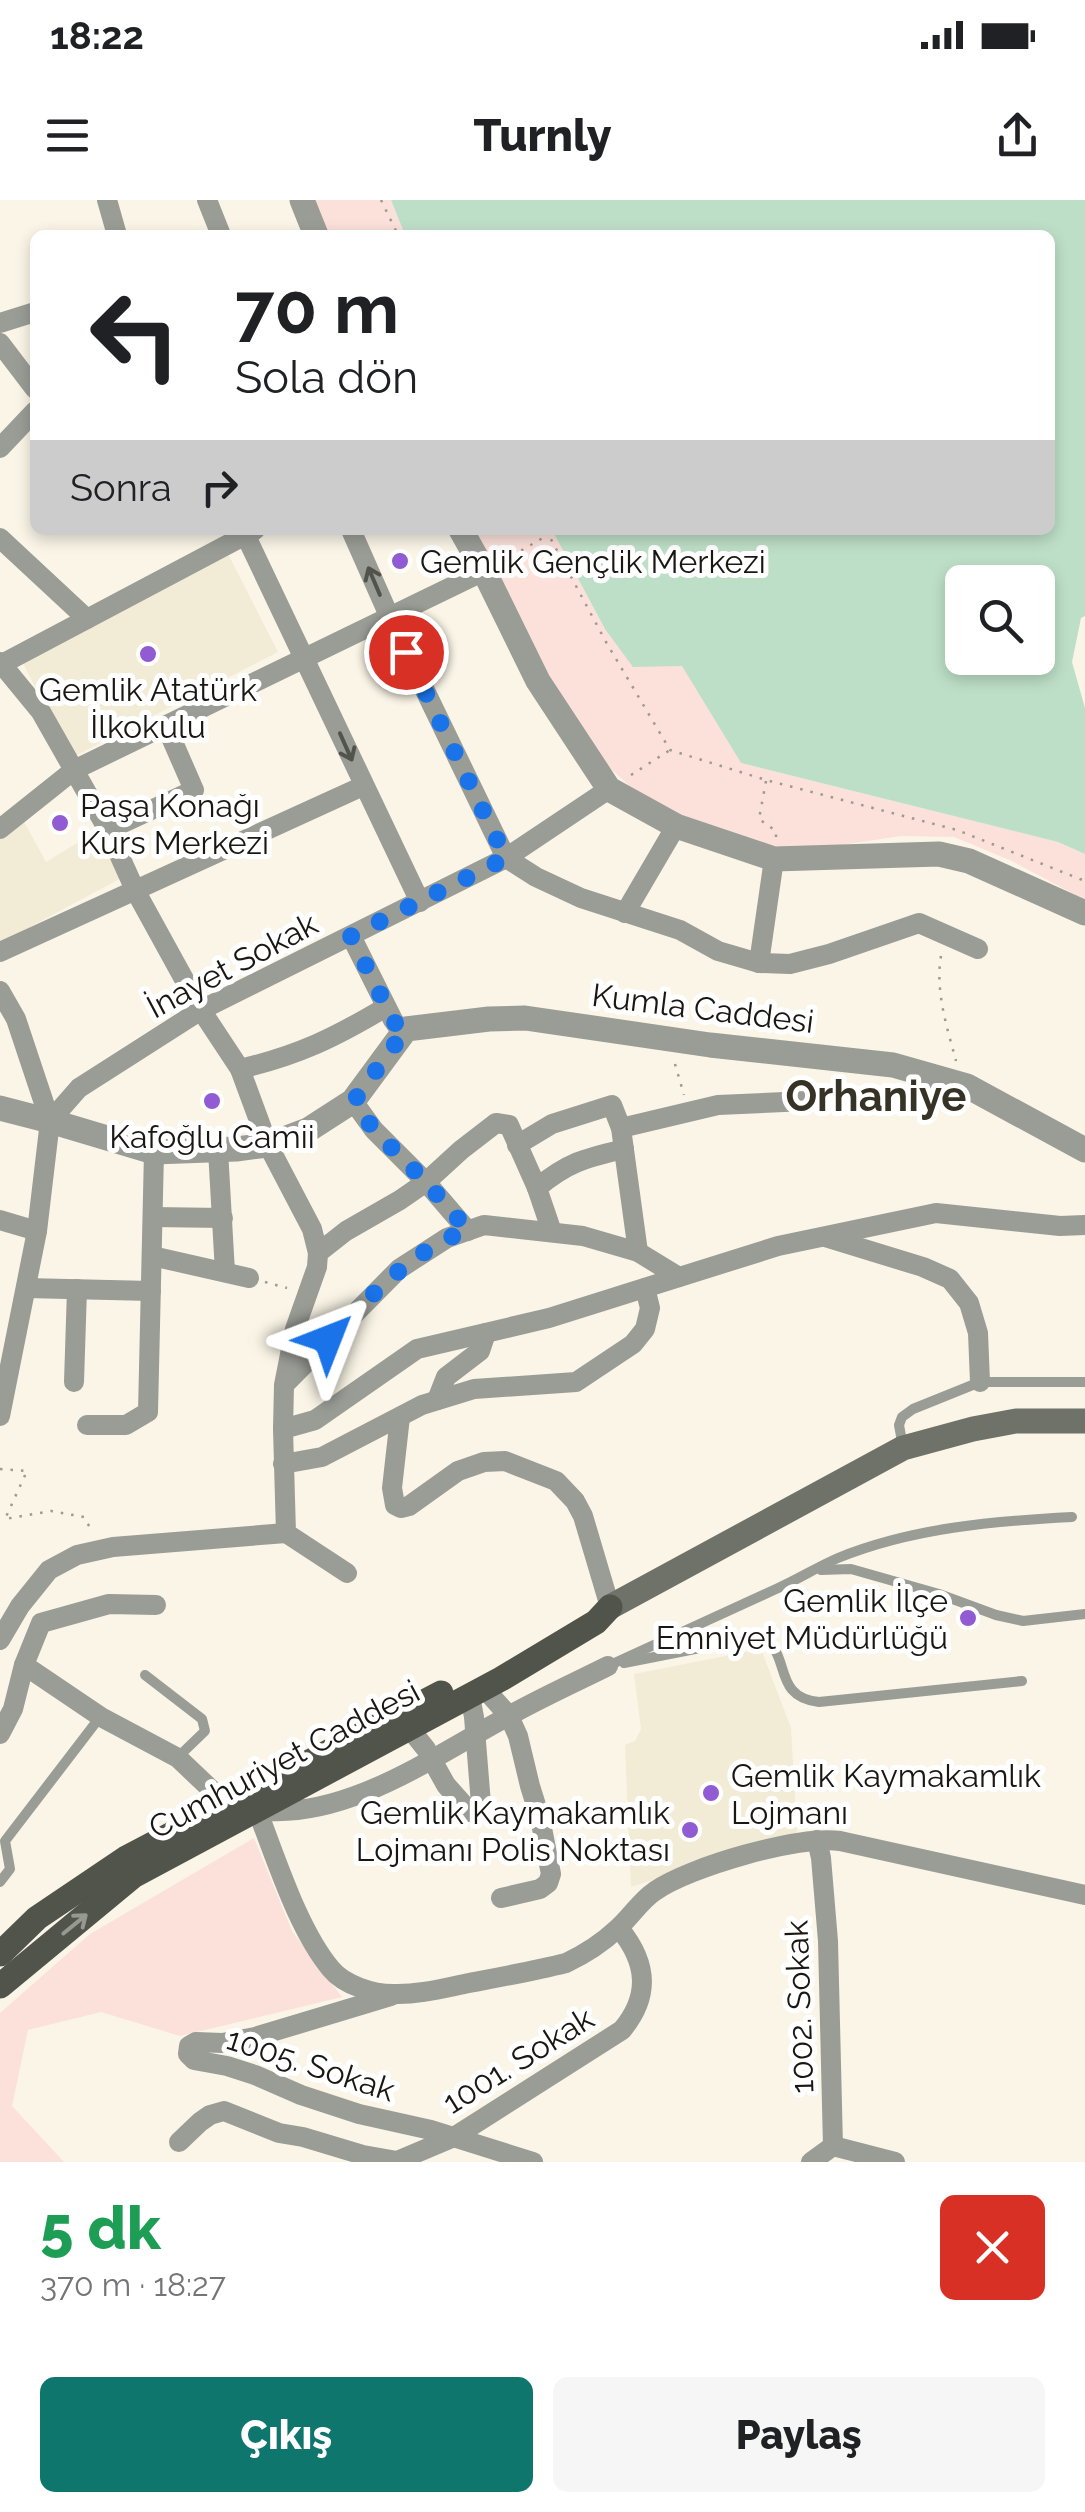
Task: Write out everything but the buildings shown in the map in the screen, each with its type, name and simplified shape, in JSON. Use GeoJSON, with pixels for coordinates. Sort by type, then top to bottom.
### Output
{"type":"FeatureCollection","features":[{"type":"Feature","properties":{"kind":"main road","name":"Cumhuriyet Caddesi"},"geometry":{"type":"LineString","coordinates":[[0,1986],[133,1876],[242,1811],[595,1611],[610,1607],[903,1448],[1016,1421],[1085,1421]]}},
{"type":"Feature","properties":{"kind":"main road","name":"Cumhuriyet Caddesi"},"geometry":{"type":"LineString","coordinates":[[0,1954],[38,1918],[126,1858],[242,1811],[410,1730],[596,1622],[610,1607]]}},
{"type":"Feature","properties":{"kind":"main road"},"geometry":{"type":"LineString","coordinates":[[0,1944],[38,1918]]}},
{"type":"Feature","properties":{"kind":"street"},"geometry":{"type":"LineString","coordinates":[[107,200],[116,230]]}},
{"type":"Feature","properties":{"kind":"street"},"geometry":{"type":"LineString","coordinates":[[207,200],[220,230]]}},
{"type":"Feature","properties":{"kind":"street"},"geometry":{"type":"LineString","coordinates":[[302,200],[308,230]]}},
{"type":"Feature","properties":{"kind":"street"},"geometry":{"type":"LineString","coordinates":[[0,323],[30,314]]}},
{"type":"Feature","properties":{"kind":"street"},"geometry":{"type":"LineString","coordinates":[[0,343],[30,382]]}},
{"type":"Feature","properties":{"kind":"street"},"geometry":{"type":"LineString","coordinates":[[0,448],[30,415]]}},
{"type":"Feature","properties":{"kind":"street"},"geometry":{"type":"LineString","coordinates":[[241,535],[1,663],[41,712],[108,830],[135,890],[240,1069],[268,1145],[312,1229],[318,1253],[316,1267],[295,1329],[284,1385],[286,1533]]}},
{"type":"Feature","properties":{"kind":"street"},"geometry":{"type":"LineString","coordinates":[[250,535],[420,902]]}},
{"type":"Feature","properties":{"kind":"street"},"geometry":{"type":"LineString","coordinates":[[354,535],[506,858],[552,884],[625,914],[680,930],[718,951],[759,963],[790,964],[919,923],[978,948]]}},
{"type":"Feature","properties":{"kind":"street"},"geometry":{"type":"LineString","coordinates":[[464,535],[538,681],[609,790],[676,826],[774,859],[939,854],[970,861],[1085,914]]}},
{"type":"Feature","properties":{"kind":"street"},"geometry":{"type":"LineString","coordinates":[[0,538],[87,619]]}},
{"type":"Feature","properties":{"kind":"street"},"geometry":{"type":"LineString","coordinates":[[0,829],[74,770],[484,571]]}},
{"type":"Feature","properties":{"kind":"street"},"geometry":{"type":"LineString","coordinates":[[108,830],[194,790],[166,726]]}},
{"type":"Feature","properties":{"kind":"street"},"geometry":{"type":"LineString","coordinates":[[0,952],[363,786]]}},
{"type":"Feature","properties":{"kind":"street","name":"İnayet Sokak"},"geometry":{"type":"LineString","coordinates":[[50,1120],[78,1088],[202,1010],[506,858],[609,790]]}},
{"type":"Feature","properties":{"kind":"street"},"geometry":{"type":"LineString","coordinates":[[625,914],[676,826]]}},
{"type":"Feature","properties":{"kind":"street"},"geometry":{"type":"LineString","coordinates":[[759,963],[774,859]]}},
{"type":"Feature","properties":{"kind":"street"},"geometry":{"type":"LineString","coordinates":[[0,1108],[154,1152],[268,1145],[308,1130],[354,1101],[406,1029],[398,1027],[386,1007],[351,936]]}},
{"type":"Feature","properties":{"kind":"street"},"geometry":{"type":"LineString","coordinates":[[0,991],[16,1019],[50,1120],[37,1231],[1,1414]]}},
{"type":"Feature","properties":{"kind":"street"},"geometry":{"type":"LineString","coordinates":[[240,1069],[304,1051],[386,1007]]}},
{"type":"Feature","properties":{"kind":"street","name":"Kumla Caddesi"},"geometry":{"type":"LineString","coordinates":[[406,1029],[525,1018],[710,1045],[893,1065],[967,1086],[1085,1150]]}},
{"type":"Feature","properties":{"kind":"street"},"geometry":{"type":"LineString","coordinates":[[354,1101],[374,1130],[468,1230]]}},
{"type":"Feature","properties":{"kind":"street"},"geometry":{"type":"LineString","coordinates":[[537,1188],[576,1161],[688,1111],[718,1105],[806,1102]]}},
{"type":"Feature","properties":{"kind":"street"},"geometry":{"type":"LineString","coordinates":[[517,1145],[552,1124],[612,1105],[623,1138],[638,1252]]}},
{"type":"Feature","properties":{"kind":"street"},"geometry":{"type":"LineString","coordinates":[[318,1253],[346,1231],[426,1182],[496,1123],[509,1125],[552,1232]]}},
{"type":"Feature","properties":{"kind":"street"},"geometry":{"type":"LineString","coordinates":[[218,1150],[225,1272]]}},
{"type":"Feature","properties":{"kind":"street"},"geometry":{"type":"LineString","coordinates":[[88,1425],[126,1425],[148,1412],[154,1152]]}},
{"type":"Feature","properties":{"kind":"street"},"geometry":{"type":"LineString","coordinates":[[283,1429],[315,1420],[416,1350],[549,1318],[778,1246],[936,1213],[1060,1226],[1085,1225]]}},
{"type":"Feature","properties":{"kind":"street"},"geometry":{"type":"LineString","coordinates":[[153,1216],[223,1218]]}},
{"type":"Feature","properties":{"kind":"street"},"geometry":{"type":"LineString","coordinates":[[0,1220],[37,1231]]}},
{"type":"Feature","properties":{"kind":"street"},"geometry":{"type":"LineString","coordinates":[[284,1385],[399,1269],[447,1238],[484,1225],[583,1236],[638,1252],[679,1277]]}},
{"type":"Feature","properties":{"kind":"street"},"geometry":{"type":"LineString","coordinates":[[824,1236],[950,1279],[968,1303],[978,1333],[980,1382]]}},
{"type":"Feature","properties":{"kind":"street"},"geometry":{"type":"LineString","coordinates":[[152,1256],[249,1278]]}},
{"type":"Feature","properties":{"kind":"street"},"geometry":{"type":"LineString","coordinates":[[26,1288],[151,1291]]}},
{"type":"Feature","properties":{"kind":"street"},"geometry":{"type":"LineString","coordinates":[[283,1464],[322,1457],[422,1405],[474,1389],[576,1382],[615,1358],[646,1330],[650,1308],[645,1288]]}},
{"type":"Feature","properties":{"kind":"street"},"geometry":{"type":"LineString","coordinates":[[74,1382],[77,1289]]}},
{"type":"Feature","properties":{"kind":"street"},"geometry":{"type":"LineString","coordinates":[[437,1400],[446,1377],[480,1351],[486,1333]]}},
{"type":"Feature","properties":{"kind":"street"},"geometry":{"type":"LineString","coordinates":[[400,1417],[392,1488],[394,1505],[409,1506],[458,1471],[484,1462],[505,1462],[556,1481],[576,1501],[583,1516],[610,1607]]}},
{"type":"Feature","properties":{"kind":"street"},"geometry":{"type":"LineString","coordinates":[[0,1640],[20,1606],[49,1570],[77,1554],[286,1533],[347,1573]]}},
{"type":"Feature","properties":{"kind":"street"},"geometry":{"type":"LineString","coordinates":[[41,1623],[109,1604],[156,1605]]}},
{"type":"Feature","properties":{"kind":"street"},"geometry":{"type":"LineString","coordinates":[[20,1606],[41,1623]]}},
{"type":"Feature","properties":{"kind":"street"},"geometry":{"type":"LineString","coordinates":[[0,1734],[41,1623]]}},
{"type":"Feature","properties":{"kind":"street"},"geometry":{"type":"LineString","coordinates":[[24,1665],[101,1717],[178,1758],[242,1811],[332,1970],[359,1986],[390,1994],[449,1987],[566,1963],[619,1928],[658,1888],[721,1862],[798,1841],[826,1839],[864,1846],[1085,1895]]}},
{"type":"Feature","properties":{"kind":"street"},"geometry":{"type":"LineString","coordinates":[[242,1811],[281,1813],[329,1805],[366,1792],[608,1666]]}},
{"type":"Feature","properties":{"kind":"street"},"geometry":{"type":"LineString","coordinates":[[477,1692],[508,1716],[518,1736],[552,1874],[540,1889],[501,1898]]}},
{"type":"Feature","properties":{"kind":"street"},"geometry":{"type":"LineString","coordinates":[[410,1730],[459,1801],[470,1812],[477,1811],[481,1804],[475,1735],[477,1692]]}},
{"type":"Feature","properties":{"kind":"street","name":"1002. Sokak"},"geometry":{"type":"LineString","coordinates":[[817,1840],[822,1858],[828,1941],[833,2146]]}},
{"type":"Feature","properties":{"kind":"street","name":"1001. Sokak"},"geometry":{"type":"LineString","coordinates":[[396,2162],[454,2137],[622,2030],[634,2016],[642,1991],[640,1966],[630,1941],[619,1928]]}},
{"type":"Feature","properties":{"kind":"street","name":"1005. Sokak"},"geometry":{"type":"LineString","coordinates":[[398,1994],[255,2037],[222,2043],[196,2042],[189,2046],[188,2054],[194,2060],[255,2075],[358,2114],[454,2137],[533,2162]]}},
{"type":"Feature","properties":{"kind":"street"},"geometry":{"type":"LineString","coordinates":[[179,2142],[210,2115],[224,2111],[279,2133],[396,2162]]}},
{"type":"Feature","properties":{"kind":"street"},"geometry":{"type":"LineString","coordinates":[[811,2162],[833,2146],[894,2162]]}},
{"type":"Feature","properties":{"kind":"lane"},"geometry":{"type":"LineString","coordinates":[[903,1448],[899,1425],[902,1416],[980,1382],[1085,1382]]}},
{"type":"Feature","properties":{"kind":"lane"},"geometry":{"type":"LineString","coordinates":[[608,1666],[838,1558],[918,1535],[1012,1520],[1072,1516]]}},
{"type":"Feature","properties":{"kind":"lane"},"geometry":{"type":"LineString","coordinates":[[810,1572],[850,1569],[1023,1621],[1085,1614]]}},
{"type":"Feature","properties":{"kind":"lane"},"geometry":{"type":"LineString","coordinates":[[608,1666],[756,1636],[768,1640],[775,1648],[793,1692],[804,1701],[1022,1680]]}},
{"type":"Feature","properties":{"kind":"lane"},"geometry":{"type":"LineString","coordinates":[[144,1674],[202,1719],[205,1732],[178,1758]]}},
{"type":"Feature","properties":{"kind":"lane"},"geometry":{"type":"LineString","coordinates":[[0,1882],[10,1869],[5,1841],[101,1717]]}},
{"type":"Feature","properties":{"kind":"path"},"geometry":{"type":"LineString","coordinates":[[381,200],[396,230]]}},
{"type":"Feature","properties":{"kind":"path"},"geometry":{"type":"LineString","coordinates":[[484,571],[543,535]]}},
{"type":"Feature","properties":{"kind":"path"},"geometry":{"type":"LineString","coordinates":[[550,535],[606,642],[670,750],[766,780],[957,830],[1085,881]]}},
{"type":"Feature","properties":{"kind":"path"},"geometry":{"type":"LineString","coordinates":[[609,790],[670,750]]}},
{"type":"Feature","properties":{"kind":"path"},"geometry":{"type":"LineString","coordinates":[[766,780],[759,820],[776,831],[774,859]]}},
{"type":"Feature","properties":{"kind":"path"},"geometry":{"type":"LineString","coordinates":[[949,936],[943,945],[940,986],[956,1062],[967,1086]]}},
{"type":"Feature","properties":{"kind":"path"},"geometry":{"type":"LineString","coordinates":[[672,1038],[676,1073],[688,1111]]}},
{"type":"Feature","properties":{"kind":"path"},"geometry":{"type":"LineString","coordinates":[[249,1278],[308,1293]]}},
{"type":"Feature","properties":{"kind":"path"},"geometry":{"type":"LineString","coordinates":[[0,1468],[28,1472],[5,1518],[51,1510],[84,1517],[102,1550]]}},
{"type":"Feature","properties":{"kind":"shaded area"},"geometry":{"type":"Polygon","coordinates":[[[305,200],[391,200],[403,230],[315,230],[305,200]]]}},
{"type":"Feature","properties":{"kind":"shaded area"},"geometry":{"type":"Polygon","coordinates":[[[391,200],[1085,200],[1085,616],[1081,618],[1072,662],[1085,708],[1085,854],[1058,842],[741,763],[682,666],[633,667],[605,629],[555,535],[1055,535],[1055,230],[403,230],[391,200]]]}},
{"type":"Feature","properties":{"kind":"shaded area"},"geometry":{"type":"Polygon","coordinates":[[[469,535],[555,535],[605,629],[682,665],[741,763],[1058,842],[1085,854],[1085,900],[1012,861],[954,837],[901,836],[801,851],[766,845],[677,815],[635,791],[598,757],[540,668],[469,535]]]}},
{"type":"Feature","properties":{"kind":"shaded area","name":"Gemlik Atatürk İlkokulu"},"geometry":{"type":"Polygon","coordinates":[[[226,550],[278,652],[71,758],[19,655],[226,550]]]}},
{"type":"Feature","properties":{"kind":"shaded area"},"geometry":{"type":"Polygon","coordinates":[[[21,816],[46,862],[105,826],[127,875],[0,943],[0,833],[21,816]]]}},
{"type":"Feature","properties":{"kind":"shaded area","name":"Gemlik Kaymakamlık Lojmanı"},"geometry":{"type":"Polygon","coordinates":[[[761,1649],[791,1728],[797,1834],[631,1887],[625,1745],[635,1741],[641,1729],[634,1674],[761,1649]]]}},
{"type":"Feature","properties":{"kind":"shaded area"},"geometry":{"type":"Polygon","coordinates":[[[254,1838],[292,1931],[342,1997],[180,2036],[101,2012],[28,2030],[12,2106],[64,2162],[0,2162],[0,2013],[90,1934],[254,1838]]]}},
{"type":"Feature","properties":{"kind":"place","name":"Gemlik Gençlik Merkezi"},"geometry":{"type":"Point","coordinates":[400,561]}},
{"type":"Feature","properties":{"kind":"place","name":"Gemlik Atatürk İlkokulu"},"geometry":{"type":"Point","coordinates":[148,654]}},
{"type":"Feature","properties":{"kind":"place","name":"Paşa Konağı Kurs Merkezi"},"geometry":{"type":"Point","coordinates":[60,823]}},
{"type":"Feature","properties":{"kind":"place","name":"Kafoğlu Camii"},"geometry":{"type":"Point","coordinates":[212,1101]}},
{"type":"Feature","properties":{"kind":"place","name":"Gemlik İlçe Emniyet Müdürlüğü"},"geometry":{"type":"Point","coordinates":[968,1618]}},
{"type":"Feature","properties":{"kind":"place","name":"Gemlik Kaymakamlık Lojmanı"},"geometry":{"type":"Point","coordinates":[711,1793]}},
{"type":"Feature","properties":{"kind":"place","name":"Gemlik Kaymakamlık Lojmanı Polis Noktası"},"geometry":{"type":"Point","coordinates":[690,1830]}},
{"type":"Feature","properties":{"kind":"district","name":"Orhaniye"},"geometry":{"type":"Point","coordinates":[876,1096]}},
{"type":"Feature","properties":{"kind":"route"},"geometry":{"type":"LineString","coordinates":[[328,1339],[399,1269],[447,1238],[468,1230],[374,1130],[354,1101],[406,1029],[393,1020],[351,936],[506,858],[406,652]]}}]}
